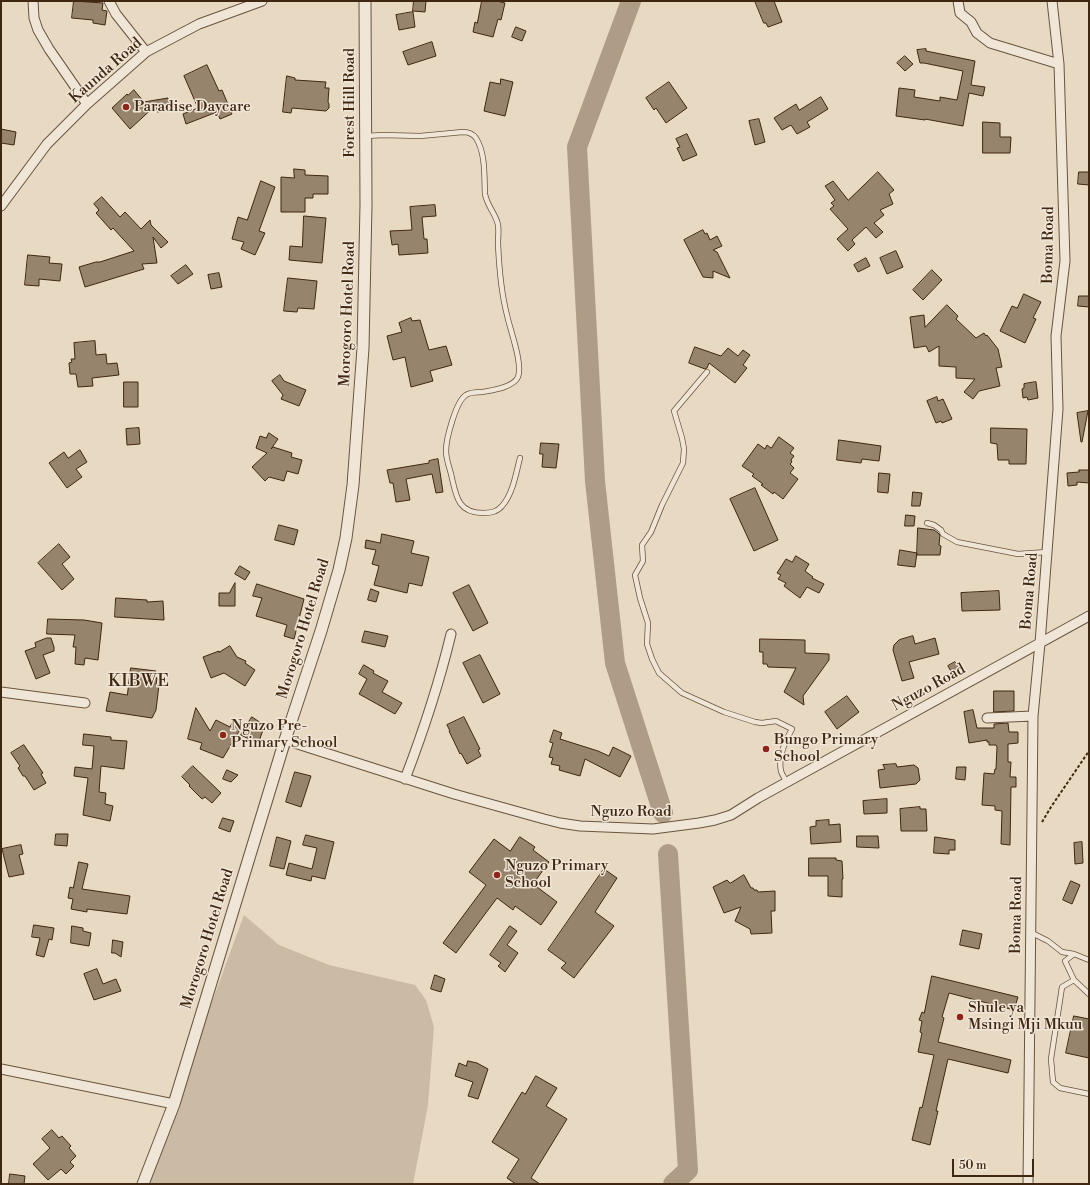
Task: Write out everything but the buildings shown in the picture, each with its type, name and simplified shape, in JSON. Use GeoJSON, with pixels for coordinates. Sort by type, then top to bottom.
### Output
{"type":"FeatureCollection","features":[{"type":"Feature","properties":{"kind":"street"},"geometry":{"type":"LineString","coordinates":[[33,1],[34,18],[38,30],[49,49],[87,104]]}},
{"type":"Feature","properties":{"kind":"street"},"geometry":{"type":"LineString","coordinates":[[109,1],[116,14],[146,52]]}},
{"type":"Feature","properties":{"kind":"street","name":"Kaunda Road"},"geometry":{"type":"LineString","coordinates":[[1,206],[47,144],[87,104],[146,52],[199,24],[262,1]]}},
{"type":"Feature","properties":{"kind":"street","name":"Forest Hill Road"},"geometry":{"type":"LineString","coordinates":[[365,1],[366,205]]}},
{"type":"Feature","properties":{"kind":"street"},"geometry":{"type":"LineString","coordinates":[[958,1],[960,13],[971,22],[977,33],[990,43],[1059,64]]}},
{"type":"Feature","properties":{"kind":"street","name":"Boma Road"},"geometry":{"type":"LineString","coordinates":[[1028,1184],[1033,716],[1048,552],[1058,409],[1056,336],[1065,262],[1059,64],[1052,1]]}},
{"type":"Feature","properties":{"kind":"street","name":"Morogoro Hotel Road"},"geometry":{"type":"LineString","coordinates":[[143,1184],[174,1104],[285,740],[339,570],[346,538],[353,485],[364,348],[366,205]]}},
{"type":"Feature","properties":{"kind":"street","name":"Nguzo Road"},"geometry":{"type":"LineString","coordinates":[[285,740],[454,794],[560,823],[580,826],[653,829],[680,826],[715,820],[731,815],[786,783],[1089,616]]}},
{"type":"Feature","properties":{"kind":"street"},"geometry":{"type":"LineString","coordinates":[[405,779],[421,737],[440,679],[451,634]]}},
{"type":"Feature","properties":{"kind":"street"},"geometry":{"type":"LineString","coordinates":[[1,692],[85,703]]}},
{"type":"Feature","properties":{"kind":"street"},"geometry":{"type":"LineString","coordinates":[[988,718],[1033,716]]}},
{"type":"Feature","properties":{"kind":"street"},"geometry":{"type":"LineString","coordinates":[[1,1068],[174,1104]]}},
{"type":"Feature","properties":{"kind":"lane"},"geometry":{"type":"LineString","coordinates":[[366,136],[420,136],[463,132],[470,133],[476,138],[482,159],[486,199],[498,223],[504,296],[520,368],[518,376],[514,382],[499,388],[468,393],[462,398],[456,411],[448,433],[446,451],[454,488],[459,502],[467,510],[474,512],[495,512],[507,499],[520,458]]}},
{"type":"Feature","properties":{"kind":"lane"},"geometry":{"type":"LineString","coordinates":[[706,372],[674,411],[684,449],[683,463],[662,504],[651,532],[642,545],[644,560],[636,575],[640,598],[648,623],[647,644],[652,660],[659,672],[682,693],[724,712],[762,723],[776,721],[792,728],[785,742],[781,758],[781,772],[786,779],[786,783]]}},
{"type":"Feature","properties":{"kind":"lane"},"geometry":{"type":"LineString","coordinates":[[927,523],[934,525],[941,530],[943,534],[957,542],[1018,554],[1048,552]]}},
{"type":"Feature","properties":{"kind":"lane"},"geometry":{"type":"LineString","coordinates":[[1030,932],[1048,941],[1062,952],[1074,954],[1089,960]]}},
{"type":"Feature","properties":{"kind":"lane"},"geometry":{"type":"LineString","coordinates":[[1074,954],[1065,961],[1074,980],[1089,994]]}},
{"type":"Feature","properties":{"kind":"lane"},"geometry":{"type":"LineString","coordinates":[[1074,980],[1062,987],[1051,1059],[1053,1082],[1060,1088],[1089,1094]]}},
{"type":"Feature","properties":{"kind":"path"},"geometry":{"type":"LineString","coordinates":[[1032,838],[1089,751]]}},
{"type":"Feature","properties":{"kind":"shaded area"},"geometry":{"type":"Polygon","coordinates":[[[244,915],[279,945],[329,965],[415,985],[426,1000],[434,1027],[428,1105],[413,1184],[145,1184],[244,915]]]}},
{"type":"Feature","properties":{"kind":"waterway"},"geometry":{"type":"LineString","coordinates":[[631,1],[577,147],[595,481],[615,663],[663,813]]}},
{"type":"Feature","properties":{"kind":"waterway"},"geometry":{"type":"LineString","coordinates":[[668,854],[688,1170],[673,1184]]}},
{"type":"Feature","properties":{"kind":"place","name":"Paradise Daycare"},"geometry":{"type":"Point","coordinates":[126,107]}},
{"type":"Feature","properties":{"kind":"place","name":"Nguzo Pre- Primary School"},"geometry":{"type":"Point","coordinates":[223,735]}},
{"type":"Feature","properties":{"kind":"place","name":"Bungo Primary School"},"geometry":{"type":"Point","coordinates":[766,749]}},
{"type":"Feature","properties":{"kind":"place","name":"Nguzo Primary School"},"geometry":{"type":"Point","coordinates":[497,875]}},
{"type":"Feature","properties":{"kind":"place","name":"Shule ya Msingi Mji Mkuu"},"geometry":{"type":"Point","coordinates":[960,1017]}},
{"type":"Feature","properties":{"kind":"district","name":"KIBWE"},"geometry":{"type":"Point","coordinates":[139,682]}}]}
